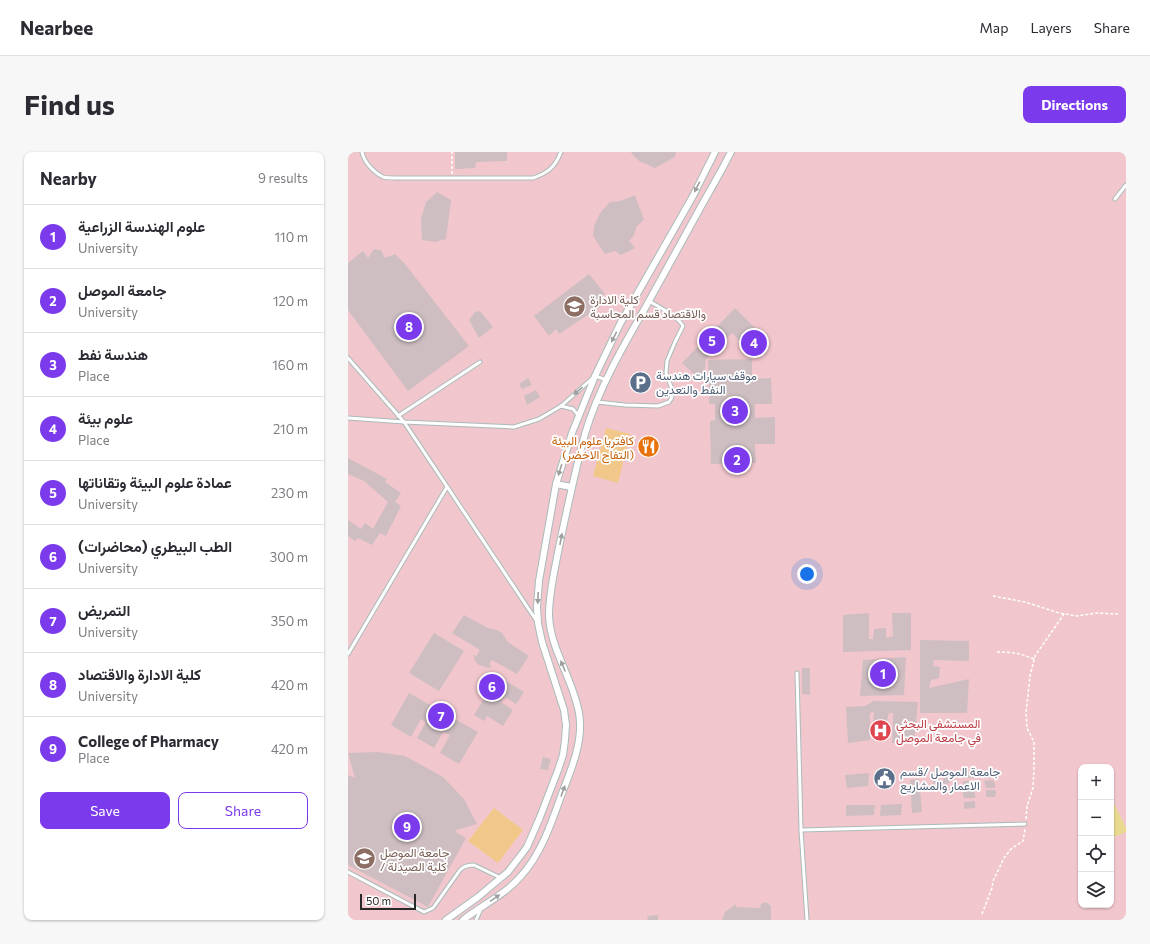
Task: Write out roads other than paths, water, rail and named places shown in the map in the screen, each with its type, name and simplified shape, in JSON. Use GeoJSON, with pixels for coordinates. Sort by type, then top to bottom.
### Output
{"type":"FeatureCollection","features":[{"type":"Feature","properties":{"kind":"street"},"geometry":{"type":"LineString","coordinates":[[446,920],[501,878],[517,861],[527,847],[558,770],[566,740],[566,725],[564,710],[542,642],[538,623],[537,607],[539,581],[556,484],[578,415],[594,376],[620,324],[715,152]]}},
{"type":"Feature","properties":{"kind":"street"},"geometry":{"type":"LineString","coordinates":[[463,920],[507,889],[520,878],[526,870],[540,848],[571,769],[579,737],[579,713],[574,694],[554,642],[549,616],[553,582],[571,488],[585,434],[597,402],[628,337],[731,152]]}},
{"type":"Feature","properties":{"kind":"street"},"geometry":{"type":"LineString","coordinates":[[556,484],[571,488]]}},
{"type":"Feature","properties":{"kind":"street"},"geometry":{"type":"LineString","coordinates":[[517,861],[526,870]]}},
{"type":"Feature","properties":{"kind":"lane"},"geometry":{"type":"LineString","coordinates":[[362,152],[362,155],[374,171],[384,177],[396,178],[533,178],[543,175],[551,169],[561,152]]}},
{"type":"Feature","properties":{"kind":"lane"},"geometry":{"type":"LineString","coordinates":[[1115,199],[1126,185]]}},
{"type":"Feature","properties":{"kind":"lane"},"geometry":{"type":"LineString","coordinates":[[597,402],[658,406],[669,402],[671,399],[673,392],[666,373],[667,361],[684,326],[681,322],[649,301]]}},
{"type":"Feature","properties":{"kind":"lane"},"geometry":{"type":"LineString","coordinates":[[348,358],[404,422],[538,623]]}},
{"type":"Feature","properties":{"kind":"lane"},"geometry":{"type":"LineString","coordinates":[[398,416],[480,362]]}},
{"type":"Feature","properties":{"kind":"lane"},"geometry":{"type":"LineString","coordinates":[[348,418],[514,427],[539,419],[561,406],[594,376],[607,380]]}},
{"type":"Feature","properties":{"kind":"lane"},"geometry":{"type":"LineString","coordinates":[[561,406],[573,409],[578,415]]}},
{"type":"Feature","properties":{"kind":"lane"},"geometry":{"type":"LineString","coordinates":[[348,654],[447,487]]}},
{"type":"Feature","properties":{"kind":"lane"},"geometry":{"type":"LineString","coordinates":[[797,673],[801,830],[807,920]]}},
{"type":"Feature","properties":{"kind":"lane"},"geometry":{"type":"LineString","coordinates":[[801,830],[1025,824]]}},
{"type":"Feature","properties":{"kind":"lane"},"geometry":{"type":"LineString","coordinates":[[348,872],[424,912],[433,908],[464,866],[474,865],[501,878]]}},
{"type":"Feature","properties":{"kind":"lane"},"geometry":{"type":"LineString","coordinates":[[476,920],[483,906]]}},
{"type":"Feature","properties":{"kind":"place","name":"كلية الادارة والاقتصاد قسم المحاسبة"},"geometry":{"type":"Point","coordinates":[574,306]}},
{"type":"Feature","properties":{"kind":"place","name":"كلية الادارة والاقتصاد"},"geometry":{"type":"Point","coordinates":[409,327]}},
{"type":"Feature","properties":{"kind":"place","name":"عمادة علوم البيئة وتقاناتها"},"geometry":{"type":"Point","coordinates":[712,341]}},
{"type":"Feature","properties":{"kind":"place","name":"علوم بيئة"},"geometry":{"type":"Point","coordinates":[754,343]}},
{"type":"Feature","properties":{"kind":"place","name":"موقف سيارات هندسة النفط والتعدين"},"geometry":{"type":"Point","coordinates":[641,382]}},
{"type":"Feature","properties":{"kind":"place","name":"هندسة نفط"},"geometry":{"type":"Point","coordinates":[735,411]}},
{"type":"Feature","properties":{"kind":"place","name":"كافتريا علوم البيئة (التفاح الاخضر)"},"geometry":{"type":"Point","coordinates":[649,447]}},
{"type":"Feature","properties":{"kind":"place","name":"جامعة الموصل"},"geometry":{"type":"Point","coordinates":[737,460]}},
{"type":"Feature","properties":{"kind":"place","name":"علوم الهندسة الزراعية"},"geometry":{"type":"Point","coordinates":[883,674]}},
{"type":"Feature","properties":{"kind":"place","name":"الطب البيطري (محاضرات)"},"geometry":{"type":"Point","coordinates":[492,687]}},
{"type":"Feature","properties":{"kind":"place","name":"التمريض"},"geometry":{"type":"Point","coordinates":[441,716]}},
{"type":"Feature","properties":{"kind":"place","name":"المستشفى البحثي في جامعة الموصل"},"geometry":{"type":"Point","coordinates":[880,730]}},
{"type":"Feature","properties":{"kind":"place","name":"جامعة الموصل /قسم الاعمار والمشاريع"},"geometry":{"type":"Point","coordinates":[884,778]}},
{"type":"Feature","properties":{"kind":"place","name":"College of Pharmacy"},"geometry":{"type":"Point","coordinates":[407,827]}},
{"type":"Feature","properties":{"kind":"place","name":"جامعة الموصل / كلية الصيدلة"},"geometry":{"type":"Point","coordinates":[364,859]}}]}
